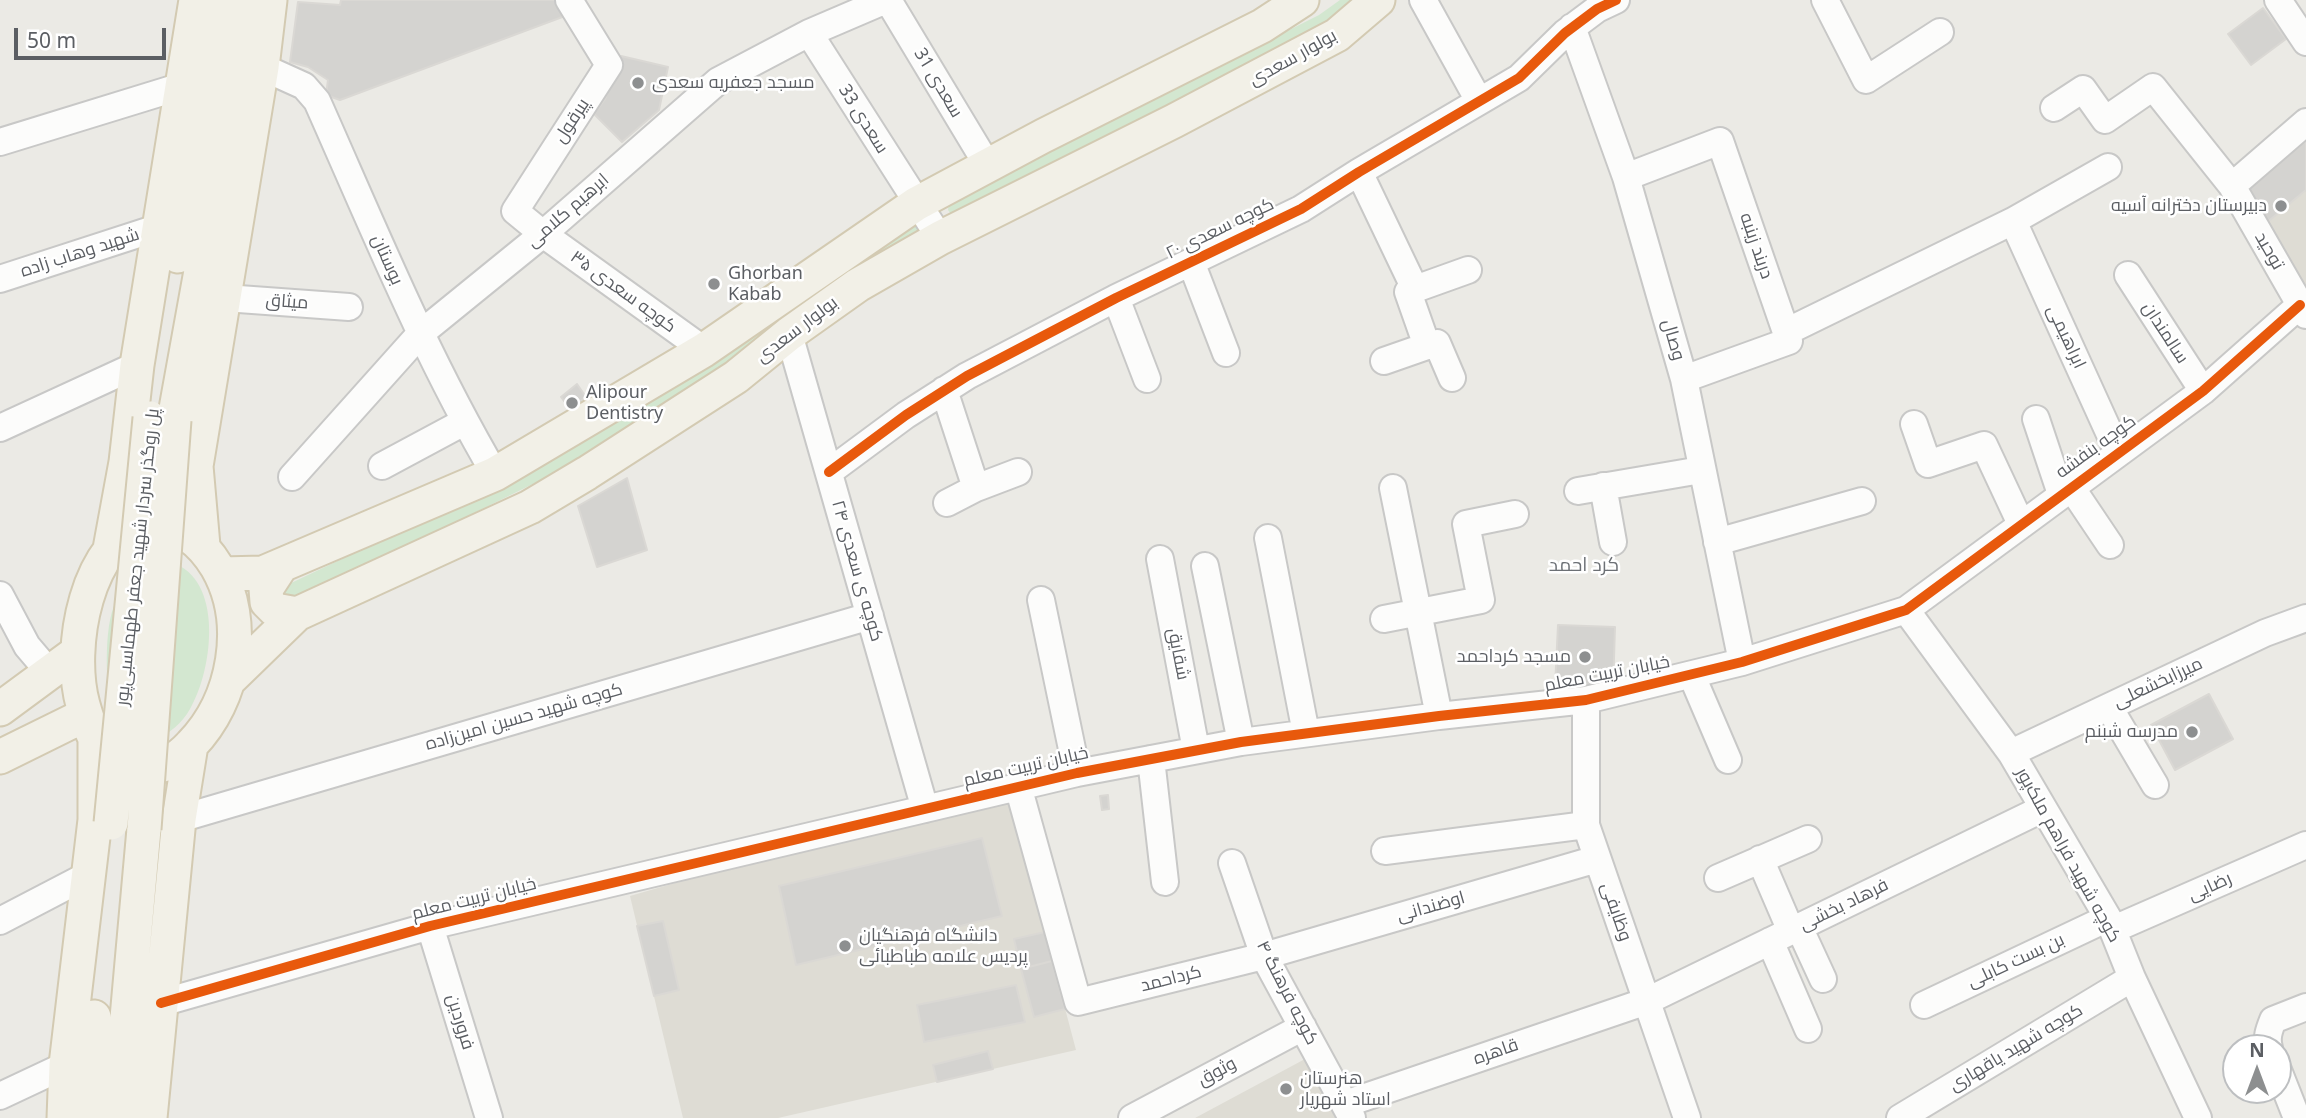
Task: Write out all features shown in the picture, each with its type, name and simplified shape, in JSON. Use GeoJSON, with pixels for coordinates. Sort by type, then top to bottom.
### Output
{"type":"FeatureCollection","features":[{"type":"Feature","properties":{"kind":"main road"},"geometry":{"type":"LineString","coordinates":[[110,549],[196,0]]}},
{"type":"Feature","properties":{"kind":"main road","name":"پل روگذر سردار شهید جعفر طهماسبی‌پور"},"geometry":{"type":"LineString","coordinates":[[86,1118],[103,821],[223,0]]}},
{"type":"Feature","properties":{"kind":"main road","name":"پل روگذر سردار شهید جعفر طهماسبی‌پور"},"geometry":{"type":"LineString","coordinates":[[118,1118],[144,829],[162,419],[250,0]]}},
{"type":"Feature","properties":{"kind":"main road"},"geometry":{"type":"LineString","coordinates":[[203,546],[196,466],[262,67],[270,0]]}},
{"type":"Feature","properties":{"kind":"main road","name":"بولوار سعدی"},"geometry":{"type":"LineString","coordinates":[[221,574],[263,573],[495,474],[704,350],[916,204],[1262,26],[1302,0]]}},
{"type":"Feature","properties":{"kind":"main road","name":"بولوار سعدی"},"geometry":{"type":"LineString","coordinates":[[230,679],[297,614],[530,507],[736,377],[789,334],[858,285],[940,238],[1294,59],[1336,35],[1378,0]]}},
{"type":"Feature","properties":{"kind":"main road"},"geometry":{"type":"LineString","coordinates":[[125,462],[139,479],[155,485],[176,479],[196,466]]}},
{"type":"Feature","properties":{"kind":"main road"},"geometry":{"type":"LineString","coordinates":[[45,735],[62,715],[63,703],[54,689],[54,670],[110,549],[124,533],[136,526],[150,522],[176,527],[203,546],[221,574],[229,598],[234,626],[234,649],[230,679],[219,707],[201,734],[180,756],[156,769],[129,769],[111,763],[90,725]]}},
{"type":"Feature","properties":{"kind":"main road"},"geometry":{"type":"LineString","coordinates":[[281,566],[266,589],[267,602],[275,610],[297,614]]}},
{"type":"Feature","properties":{"kind":"main road"},"geometry":{"type":"LineString","coordinates":[[54,670],[77,676],[90,725],[103,821]]}},
{"type":"Feature","properties":{"kind":"main road"},"geometry":{"type":"LineString","coordinates":[[0,709],[54,670]]}},
{"type":"Feature","properties":{"kind":"main road"},"geometry":{"type":"LineString","coordinates":[[0,757],[45,735],[90,725]]}},
{"type":"Feature","properties":{"kind":"main road"},"geometry":{"type":"LineString","coordinates":[[149,1118],[179,819],[191,745]]}},
{"type":"Feature","properties":{"kind":"main road"},"geometry":{"type":"LineString","coordinates":[[64,1118],[66,1065],[90,874],[103,821],[113,804],[136,799],[160,804],[179,819]]}},
{"type":"Feature","properties":{"kind":"street","name":"پیرقول"},"geometry":{"type":"LineString","coordinates":[[543,233],[514,211],[609,65],[569,0]]}},
{"type":"Feature","properties":{"kind":"street","name":"ابرهیم کلامی"},"geometry":{"type":"LineString","coordinates":[[292,477],[420,334],[543,233],[718,81],[809,33],[887,0]]}},
{"type":"Feature","properties":{"kind":"street","name":"سعدی 31"},"geometry":{"type":"LineString","coordinates":[[887,0],[988,166]]}},
{"type":"Feature","properties":{"kind":"street"},"geometry":{"type":"LineString","coordinates":[[1423,0],[1479,101]]}},
{"type":"Feature","properties":{"kind":"street","name":"کوچه سعدی ۲۰"},"geometry":{"type":"LineString","coordinates":[[829,472],[944,390],[1116,298],[1301,209],[1519,78],[1572,27],[1597,9],[1616,0]]}},
{"type":"Feature","properties":{"kind":"street"},"geometry":{"type":"LineString","coordinates":[[1825,0],[1866,80],[1940,32]]}},
{"type":"Feature","properties":{"kind":"street"},"geometry":{"type":"LineString","coordinates":[[2278,0],[2306,42]]}},
{"type":"Feature","properties":{"kind":"street","name":"وصال"},"geometry":{"type":"LineString","coordinates":[[1572,27],[1626,177],[1684,379],[1742,662]]}},
{"type":"Feature","properties":{"kind":"street","name":"سعدی 33"},"geometry":{"type":"LineString","coordinates":[[809,33],[940,238]]}},
{"type":"Feature","properties":{"kind":"street","name":"بوستان"},"geometry":{"type":"LineString","coordinates":[[262,67],[304,86],[317,101],[420,334],[464,422],[495,474]]}},
{"type":"Feature","properties":{"kind":"street"},"geometry":{"type":"LineString","coordinates":[[0,142],[182,86]]}},
{"type":"Feature","properties":{"kind":"street","name":"توحید"},"geometry":{"type":"LineString","coordinates":[[2054,108],[2084,89],[2105,120],[2153,87],[2232,186],[2303,310]]}},
{"type":"Feature","properties":{"kind":"street"},"geometry":{"type":"LineString","coordinates":[[2232,186],[2306,122]]}},
{"type":"Feature","properties":{"kind":"street","name":"دربند زینبه"},"geometry":{"type":"LineString","coordinates":[[1626,177],[1720,141],[1786,332]]}},
{"type":"Feature","properties":{"kind":"street"},"geometry":{"type":"LineString","coordinates":[[1684,379],[1789,341],[1786,332],[2013,221],[2108,167]]}},
{"type":"Feature","properties":{"kind":"street"},"geometry":{"type":"LineString","coordinates":[[1359,172],[1415,289]]}},
{"type":"Feature","properties":{"kind":"street","name":"ابراهیمی"},"geometry":{"type":"LineString","coordinates":[[2013,221],[2119,452]]}},
{"type":"Feature","properties":{"kind":"street","name":"شهید وهاب زاده"},"geometry":{"type":"LineString","coordinates":[[0,279],[160,227]]}},
{"type":"Feature","properties":{"kind":"street","name":"کوچه سعدی ۳۵"},"geometry":{"type":"LineString","coordinates":[[543,233],[704,350]]}},
{"type":"Feature","properties":{"kind":"street"},"geometry":{"type":"LineString","coordinates":[[1191,262],[1226,353]]}},
{"type":"Feature","properties":{"kind":"street"},"geometry":{"type":"LineString","coordinates":[[1427,346],[1408,292],[1468,270]]}},
{"type":"Feature","properties":{"kind":"street","name":"سالمندان"},"geometry":{"type":"LineString","coordinates":[[2127,275],[2203,391]]}},
{"type":"Feature","properties":{"kind":"street","name":"میثاق"},"geometry":{"type":"LineString","coordinates":[[225,298],[349,307]]}},
{"type":"Feature","properties":{"kind":"street"},"geometry":{"type":"LineString","coordinates":[[1116,298],[1147,379]]}},
{"type":"Feature","properties":{"kind":"street","name":"کوچه بنفشه"},"geometry":{"type":"LineString","coordinates":[[1906,610],[2203,391],[2303,310]]}},
{"type":"Feature","properties":{"kind":"street","name":"کوچه ی سعدی ۲۴"},"geometry":{"type":"LineString","coordinates":[[789,334],[925,809]]}},
{"type":"Feature","properties":{"kind":"street"},"geometry":{"type":"LineString","coordinates":[[1384,361],[1437,343],[1452,378]]}},
{"type":"Feature","properties":{"kind":"street"},"geometry":{"type":"LineString","coordinates":[[0,428],[137,365]]}},
{"type":"Feature","properties":{"kind":"street"},"geometry":{"type":"LineString","coordinates":[[944,390],[976,488]]}},
{"type":"Feature","properties":{"kind":"street"},"geometry":{"type":"LineString","coordinates":[[2036,419],[2066,491],[2110,545]]}},
{"type":"Feature","properties":{"kind":"street"},"geometry":{"type":"LineString","coordinates":[[382,466],[464,422]]}},
{"type":"Feature","properties":{"kind":"street"},"geometry":{"type":"LineString","coordinates":[[1914,424],[1928,464],[1984,445],[2021,524]]}},
{"type":"Feature","properties":{"kind":"street"},"geometry":{"type":"LineString","coordinates":[[1613,542],[1591,488],[1701,470]]}},
{"type":"Feature","properties":{"kind":"street"},"geometry":{"type":"LineString","coordinates":[[947,503],[976,488],[1018,472]]}},
{"type":"Feature","properties":{"kind":"street"},"geometry":{"type":"LineString","coordinates":[[1392,488],[1439,716]]}},
{"type":"Feature","properties":{"kind":"street"},"geometry":{"type":"LineString","coordinates":[[1717,542],[1862,501]]}},
{"type":"Feature","properties":{"kind":"street"},"geometry":{"type":"LineString","coordinates":[[1384,619],[1481,600],[1466,524],[1515,514]]}},
{"type":"Feature","properties":{"kind":"street"},"geometry":{"type":"LineString","coordinates":[[1268,538],[1306,733]]}},
{"type":"Feature","properties":{"kind":"street","name":"شقایق"},"geometry":{"type":"LineString","coordinates":[[1160,559],[1196,750]]}},
{"type":"Feature","properties":{"kind":"street"},"geometry":{"type":"LineString","coordinates":[[1205,566],[1241,742]]}},
{"type":"Feature","properties":{"kind":"street"},"geometry":{"type":"LineString","coordinates":[[0,595],[27,646],[54,670]]}},
{"type":"Feature","properties":{"kind":"street"},"geometry":{"type":"LineString","coordinates":[[1041,600],[1077,772]]}},
{"type":"Feature","properties":{"kind":"street","name":"خیابان تربیت معلم"},"geometry":{"type":"LineString","coordinates":[[161,1003],[430,926],[1077,772],[1241,742],[1586,700],[1742,662],[1906,610]]}},
{"type":"Feature","properties":{"kind":"street","name":"کوچه شهید فراهم ملک‌پور"},"geometry":{"type":"LineString","coordinates":[[1906,610],[2011,753],[2111,923],[2132,978],[2198,1118]]}},
{"type":"Feature","properties":{"kind":"street","name":"کوچه شهید حسین امین‌زاده"},"geometry":{"type":"LineString","coordinates":[[179,819],[870,616]]}},
{"type":"Feature","properties":{"kind":"street","name":"میرزابخشعلی"},"geometry":{"type":"LineString","coordinates":[[2011,753],[2265,633],[2306,618]]}},
{"type":"Feature","properties":{"kind":"street"},"geometry":{"type":"LineString","coordinates":[[1692,676],[1728,760]]}},
{"type":"Feature","properties":{"kind":"street","name":"وظایفی"},"geometry":{"type":"LineString","coordinates":[[1586,700],[1587,825],[1687,1118]]}},
{"type":"Feature","properties":{"kind":"street"},"geometry":{"type":"LineString","coordinates":[[2109,707],[2155,785]]}},
{"type":"Feature","properties":{"kind":"street"},"geometry":{"type":"LineString","coordinates":[[1151,759],[1165,882]]}},
{"type":"Feature","properties":{"kind":"street","name":"کرداحمد"},"geometry":{"type":"LineString","coordinates":[[1018,786],[1078,1002],[1264,956]]}},
{"type":"Feature","properties":{"kind":"street","name":"فرهاد بخشی"},"geometry":{"type":"LineString","coordinates":[[1647,1001],[2042,809]]}},
{"type":"Feature","properties":{"kind":"street"},"geometry":{"type":"LineString","coordinates":[[1385,851],[1587,825]]}},
{"type":"Feature","properties":{"kind":"street"},"geometry":{"type":"LineString","coordinates":[[1718,878],[1808,839]]}},
{"type":"Feature","properties":{"kind":"street","name":"رضایی"},"geometry":{"type":"LineString","coordinates":[[2111,923],[2306,845]]}},
{"type":"Feature","properties":{"kind":"street","name":"اوضندانی"},"geometry":{"type":"LineString","coordinates":[[1264,956],[1597,859]]}},
{"type":"Feature","properties":{"kind":"street"},"geometry":{"type":"LineString","coordinates":[[1760,859],[1787,933],[1808,1029]]}},
{"type":"Feature","properties":{"kind":"street","name":"کوچه فرهنگ ۴"},"geometry":{"type":"LineString","coordinates":[[1232,863],[1264,956],[1349,1111]]}},
{"type":"Feature","properties":{"kind":"street"},"geometry":{"type":"LineString","coordinates":[[0,921],[90,874]]}},
{"type":"Feature","properties":{"kind":"street","name":"بن بست کابلی"},"geometry":{"type":"LineString","coordinates":[[1924,1005],[2111,923]]}},
{"type":"Feature","properties":{"kind":"street","name":"فروردین"},"geometry":{"type":"LineString","coordinates":[[430,926],[489,1118]]}},
{"type":"Feature","properties":{"kind":"street"},"geometry":{"type":"LineString","coordinates":[[1787,933],[1823,979]]}},
{"type":"Feature","properties":{"kind":"street","name":"کوچه شهید یاقهاری"},"geometry":{"type":"LineString","coordinates":[[1900,1118],[2132,978]]}},
{"type":"Feature","properties":{"kind":"street","name":"قاهره"},"geometry":{"type":"LineString","coordinates":[[1349,1111],[1647,1001]]}},
{"type":"Feature","properties":{"kind":"street"},"geometry":{"type":"LineString","coordinates":[[2268,1034],[2273,1020],[2306,1007]]}},
{"type":"Feature","properties":{"kind":"street","name":"وثوق"},"geometry":{"type":"LineString","coordinates":[[1132,1118],[1303,1027]]}},
{"type":"Feature","properties":{"kind":"street"},"geometry":{"type":"LineString","coordinates":[[0,1096],[66,1065]]}},
{"type":"Feature","properties":{"kind":"shaded area","name":"دبیرستان دخترانه آسیه"},"geometry":{"type":"Polygon","coordinates":[[[2306,137],[2306,295],[2265,224],[2306,137]]]}},
{"type":"Feature","properties":{"kind":"shaded area","name":"دانشگاه فرهنگیان پردیس علامه طباطبائی"},"geometry":{"type":"Polygon","coordinates":[[[1010,801],[1076,1050],[778,1118],[683,1118],[630,896],[734,866],[1010,801]]]}},
{"type":"Feature","properties":{"kind":"shaded area","name":"هنرستان استاد شهریار"},"geometry":{"type":"Polygon","coordinates":[[[1305,1059],[1338,1118],[1195,1118],[1305,1059]]]}},
{"type":"Feature","properties":{"kind":"green space"},"geometry":{"type":"Polygon","coordinates":[[[1340,0],[1358,0],[1325,28],[951,214],[948,210],[949,203],[959,196],[1319,15],[1340,0]]]}},
{"type":"Feature","properties":{"kind":"green space"},"geometry":{"type":"Polygon","coordinates":[[[911,221],[924,229],[669,406],[547,477],[302,598],[287,600],[283,592],[289,584],[538,466],[911,221]]]}},
{"type":"Feature","properties":{"kind":"green space"},"geometry":{"type":"Polygon","coordinates":[[[176,564],[191,575],[202,590],[207,609],[208,652],[198,693],[190,709],[179,723],[156,742],[110,705],[107,681],[108,634],[110,619],[119,597],[137,584],[176,564]]]}},
{"type":"Feature","properties":{"kind":"building"},"geometry":{"type":"Polygon","coordinates":[[[341,0],[556,0],[565,16],[340,100],[326,95],[328,80],[308,67],[290,62],[298,2],[340,5],[341,0]]]}},
{"type":"Feature","properties":{"kind":"building"},"geometry":{"type":"Polygon","coordinates":[[[2263,8],[2286,39],[2251,65],[2228,34],[2263,8]]]}},
{"type":"Feature","properties":{"kind":"building","name":"مسجد جعفریه سعدی"},"geometry":{"type":"Polygon","coordinates":[[[621,56],[668,67],[659,110],[622,142],[594,114],[605,99],[621,56]]]}},
{"type":"Feature","properties":{"kind":"building"},"geometry":{"type":"Polygon","coordinates":[[[2306,137],[2306,190],[2265,224],[2246,188],[2306,137]]]}},
{"type":"Feature","properties":{"kind":"building","name":"Alipour Dentistry"},"geometry":{"type":"Polygon","coordinates":[[[577,384],[586,397],[570,409],[561,397],[577,384]]]}},
{"type":"Feature","properties":{"kind":"building"},"geometry":{"type":"Polygon","coordinates":[[[627,478],[647,550],[597,567],[578,506],[627,478]]]}},
{"type":"Feature","properties":{"kind":"building","name":"مسجد کرداحمد"},"geometry":{"type":"Polygon","coordinates":[[[1558,625],[1615,627],[1613,689],[1555,687],[1558,625]]]}},
{"type":"Feature","properties":{"kind":"building","name":"مدرسه شبنم"},"geometry":{"type":"Polygon","coordinates":[[[2209,694],[2233,739],[2175,770],[2151,725],[2209,694]]]}},
{"type":"Feature","properties":{"kind":"building"},"geometry":{"type":"Polygon","coordinates":[[[1108,795],[1109,809],[1102,810],[1100,796],[1108,795]]]}},
{"type":"Feature","properties":{"kind":"building"},"geometry":{"type":"Polygon","coordinates":[[[982,838],[1002,916],[796,965],[779,886],[982,838]]]}},
{"type":"Feature","properties":{"kind":"building"},"geometry":{"type":"Polygon","coordinates":[[[663,921],[679,990],[654,996],[637,926],[663,921]]]}},
{"type":"Feature","properties":{"kind":"building"},"geometry":{"type":"Polygon","coordinates":[[[1045,932],[1052,961],[1021,969],[1014,939],[1045,932]]]}},
{"type":"Feature","properties":{"kind":"building"},"geometry":{"type":"Polygon","coordinates":[[[1052,961],[1065,1009],[1034,1017],[1021,969],[1052,961]]]}},
{"type":"Feature","properties":{"kind":"building"},"geometry":{"type":"Polygon","coordinates":[[[1016,985],[1025,1022],[924,1042],[917,1005],[1016,985]]]}},
{"type":"Feature","properties":{"kind":"building"},"geometry":{"type":"Polygon","coordinates":[[[988,1051],[993,1069],[937,1082],[933,1065],[988,1051]]]}},
{"type":"Feature","properties":{"kind":"cycle path"},"geometry":{"type":"LineString","coordinates":[[829,472],[906,415],[967,376],[1116,298],[1301,209],[1519,78],[1565,33],[1597,9],[1616,0]]}},
{"type":"Feature","properties":{"kind":"cycle path"},"geometry":{"type":"LineString","coordinates":[[161,1003],[430,926],[1077,773],[1241,742],[1586,700],[1742,662],[1906,610],[2203,391],[2300,305]]}},
{"type":"Feature","properties":{"kind":"place","name":"مسجد جعفریه سعدی"},"geometry":{"type":"Point","coordinates":[638,83]}},
{"type":"Feature","properties":{"kind":"place","name":"دبیرستان دخترانه آسیه"},"geometry":{"type":"Point","coordinates":[2281,206]}},
{"type":"Feature","properties":{"kind":"place","name":"Ghorban Kabab"},"geometry":{"type":"Point","coordinates":[714,284]}},
{"type":"Feature","properties":{"kind":"place","name":"Alipour Dentistry"},"geometry":{"type":"Point","coordinates":[572,403]}},
{"type":"Feature","properties":{"kind":"place","name":"مسجد کرداحمد"},"geometry":{"type":"Point","coordinates":[1585,657]}},
{"type":"Feature","properties":{"kind":"place","name":"مدرسه شبنم"},"geometry":{"type":"Point","coordinates":[2192,732]}},
{"type":"Feature","properties":{"kind":"place","name":"دانشگاه فرهنگیان پردیس علامه طباطبائی"},"geometry":{"type":"Point","coordinates":[845,946]}},
{"type":"Feature","properties":{"kind":"place","name":"هنرستان استاد شهریار"},"geometry":{"type":"Point","coordinates":[1286,1089]}},
{"type":"Feature","properties":{"kind":"district","name":"کرد احمد"},"geometry":{"type":"Point","coordinates":[1584,566]}}]}
